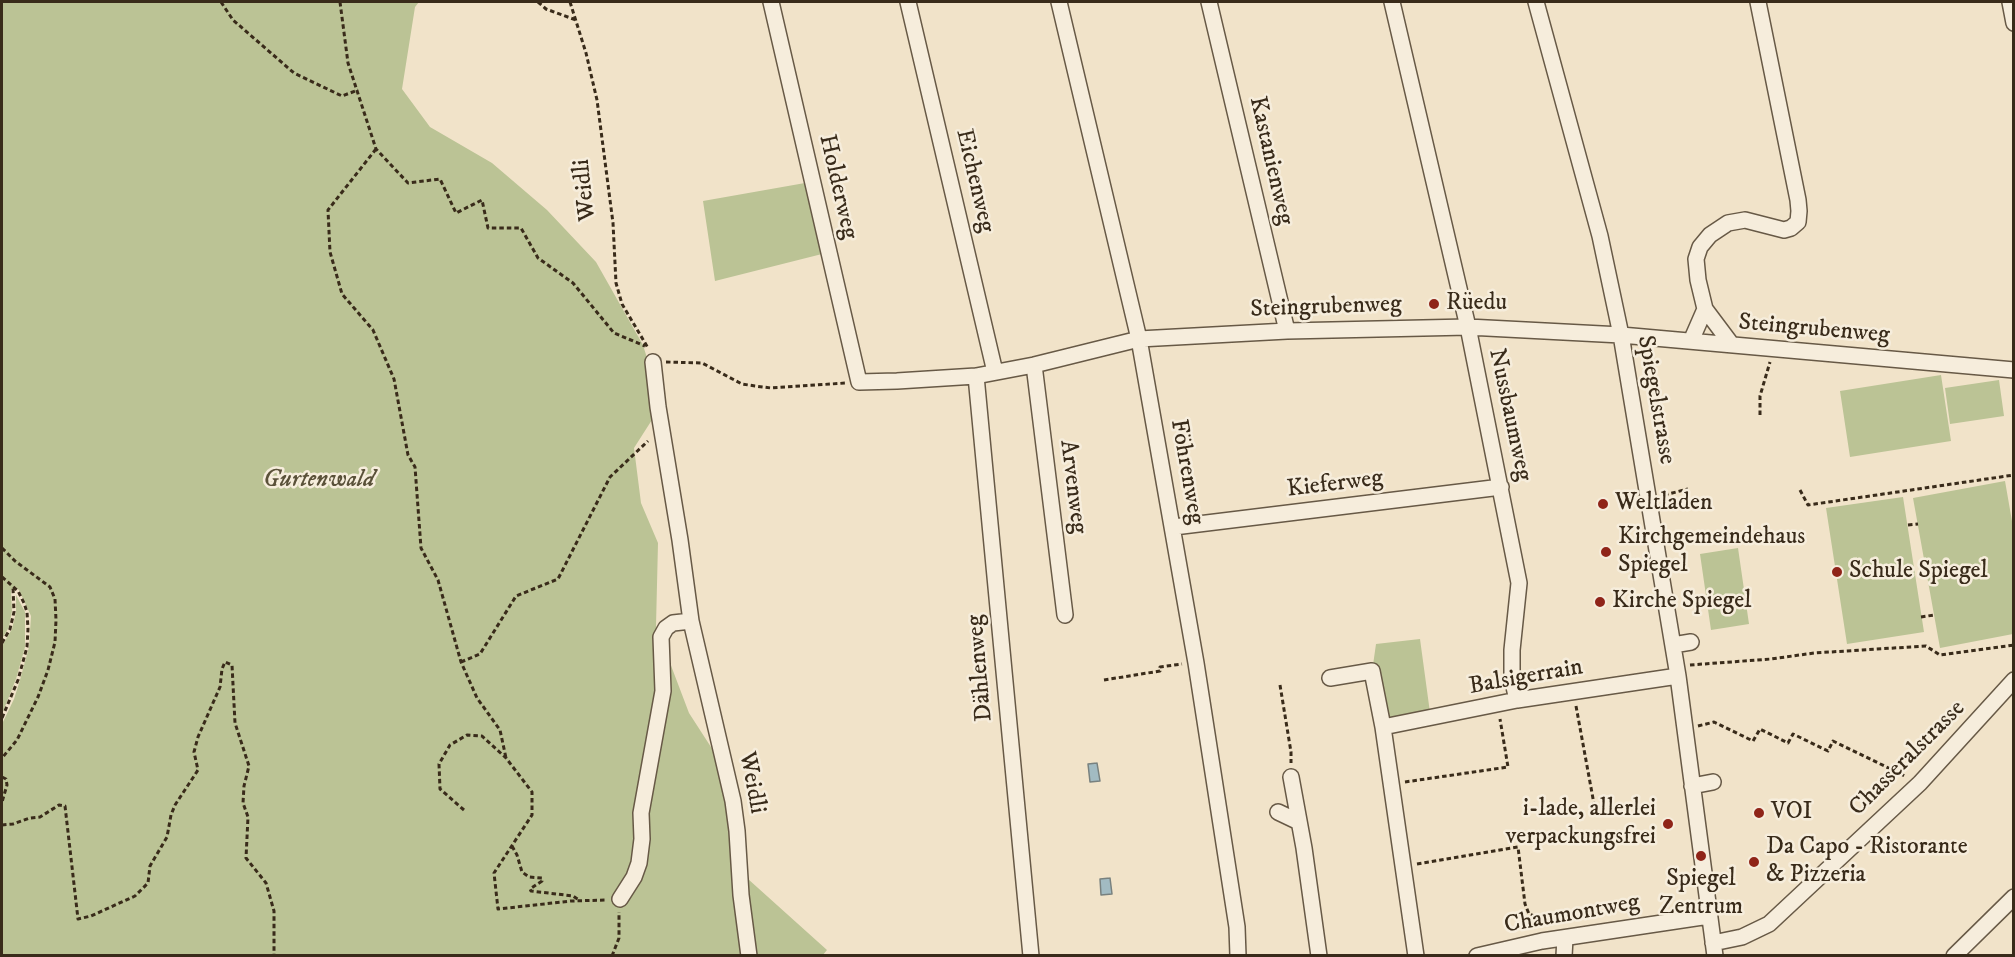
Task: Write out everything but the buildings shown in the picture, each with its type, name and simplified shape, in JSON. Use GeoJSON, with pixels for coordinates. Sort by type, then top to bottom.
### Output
{"type":"FeatureCollection","features":[{"type":"Feature","properties":{"kind":"street","name":"Holderweg"},"geometry":{"type":"LineString","coordinates":[[771,2],[860,382]]}},
{"type":"Feature","properties":{"kind":"street","name":"Eichenweg"},"geometry":{"type":"LineString","coordinates":[[908,2],[995,372]]}},
{"type":"Feature","properties":{"kind":"street","name":"Föhrenweg"},"geometry":{"type":"LineString","coordinates":[[1059,2],[1139,339],[1174,527],[1196,663],[1238,927],[1238,956]]}},
{"type":"Feature","properties":{"kind":"street","name":"Kastanienweg"},"geometry":{"type":"LineString","coordinates":[[1209,2],[1287,331]]}},
{"type":"Feature","properties":{"kind":"street","name":"Nussbaumweg"},"geometry":{"type":"LineString","coordinates":[[1392,2],[1467,327],[1519,583],[1512,650],[1512,678],[1516,700]]}},
{"type":"Feature","properties":{"kind":"street","name":"Spiegelstrasse"},"geometry":{"type":"LineString","coordinates":[[1536,2],[1600,236],[1621,335],[1677,671],[1714,949]]}},
{"type":"Feature","properties":{"kind":"street"},"geometry":{"type":"LineString","coordinates":[[1732,345],[1705,309],[1696,259],[1700,247],[1710,235],[1728,223],[1744,220],[1784,230],[1798,222],[1798,200],[1758,2]]}},
{"type":"Feature","properties":{"kind":"street"},"geometry":{"type":"LineString","coordinates":[[2010,2],[2013,23]]}},
{"type":"Feature","properties":{"kind":"street"},"geometry":{"type":"LineString","coordinates":[[1691,341],[1705,309]]}},
{"type":"Feature","properties":{"kind":"street","name":"Steingrubenweg"},"geometry":{"type":"LineString","coordinates":[[860,382],[976,376],[1034,365],[1139,339],[1287,331],[1467,327],[1621,335],[2013,370]]}},
{"type":"Feature","properties":{"kind":"street","name":"Weidli"},"geometry":{"type":"LineString","coordinates":[[653,362],[691,621],[731,789],[749,956]]}},
{"type":"Feature","properties":{"kind":"street","name":"Arvenweg"},"geometry":{"type":"LineString","coordinates":[[1034,365],[1065,615]]}},
{"type":"Feature","properties":{"kind":"street","name":"Dählenweg"},"geometry":{"type":"LineString","coordinates":[[976,376],[1031,956]]}},
{"type":"Feature","properties":{"kind":"street","name":"Kieferweg"},"geometry":{"type":"LineString","coordinates":[[1174,527],[1501,487]]}},
{"type":"Feature","properties":{"kind":"street"},"geometry":{"type":"LineString","coordinates":[[620,900],[639,864],[642,839],[641,813],[663,691],[662,637],[666,628],[673,623],[691,621]]}},
{"type":"Feature","properties":{"kind":"street"},"geometry":{"type":"LineString","coordinates":[[1673,645],[1691,642]]}},
{"type":"Feature","properties":{"kind":"street"},"geometry":{"type":"LineString","coordinates":[[1330,678],[1372,671],[1383,727],[1416,956]]}},
{"type":"Feature","properties":{"kind":"street","name":"Balsigerrain"},"geometry":{"type":"LineString","coordinates":[[1383,727],[1677,671]]}},
{"type":"Feature","properties":{"kind":"street","name":"Chasseralstrasse"},"geometry":{"type":"LineString","coordinates":[[1714,949],[1769,924],[1920,783],[2013,680]]}},
{"type":"Feature","properties":{"kind":"street"},"geometry":{"type":"LineString","coordinates":[[1291,777],[1319,956]]}},
{"type":"Feature","properties":{"kind":"street"},"geometry":{"type":"LineString","coordinates":[[1692,786],[1713,782]]}},
{"type":"Feature","properties":{"kind":"street"},"geometry":{"type":"LineString","coordinates":[[1278,812],[1299,822]]}},
{"type":"Feature","properties":{"kind":"street"},"geometry":{"type":"LineString","coordinates":[[1955,955],[2013,897]]}},
{"type":"Feature","properties":{"kind":"street","name":"Chaumontweg"},"geometry":{"type":"LineString","coordinates":[[1484,955],[1565,938],[1709,916]]}},
{"type":"Feature","properties":{"kind":"street"},"geometry":{"type":"LineString","coordinates":[[1564,956],[1565,938]]}},
{"type":"Feature","properties":{"kind":"path"},"geometry":{"type":"LineString","coordinates":[[221,2],[233,20],[294,73],[342,96],[358,90]]}},
{"type":"Feature","properties":{"kind":"path"},"geometry":{"type":"LineString","coordinates":[[340,2],[348,63],[376,149],[328,210],[330,252],[342,294],[374,330],[394,379],[408,455],[416,467],[421,548],[438,580],[461,662],[477,698],[500,730],[506,758]]}},
{"type":"Feature","properties":{"kind":"path"},"geometry":{"type":"LineString","coordinates":[[538,2],[546,9],[577,21]]}},
{"type":"Feature","properties":{"kind":"path","name":"Weidli"},"geometry":{"type":"LineString","coordinates":[[376,149],[408,183],[440,179],[456,213],[482,200],[488,228],[521,228],[538,258],[573,283],[614,333],[647,347],[621,304],[616,283],[613,223],[598,110],[577,21],[570,2]]}},
{"type":"Feature","properties":{"kind":"path"},"geometry":{"type":"LineString","coordinates":[[1760,415],[1760,396],[1774,349]]}},
{"type":"Feature","properties":{"kind":"path"},"geometry":{"type":"LineString","coordinates":[[653,362],[702,363],[742,384],[771,388],[860,382]]}},
{"type":"Feature","properties":{"kind":"path"},"geometry":{"type":"LineString","coordinates":[[461,662],[480,654],[516,596],[558,579],[610,477],[650,439],[663,434]]}},
{"type":"Feature","properties":{"kind":"path"},"geometry":{"type":"LineString","coordinates":[[1800,490],[1808,505],[2013,475]]}},
{"type":"Feature","properties":{"kind":"path"},"geometry":{"type":"LineString","coordinates":[[1649,498],[1688,489]]}},
{"type":"Feature","properties":{"kind":"path"},"geometry":{"type":"LineString","coordinates":[[1908,525],[1918,524]]}},
{"type":"Feature","properties":{"kind":"path"},"geometry":{"type":"LineString","coordinates":[[2,548],[15,561],[50,587],[55,599],[56,620],[55,642],[38,697],[17,740],[2,758]]}},
{"type":"Feature","properties":{"kind":"path"},"geometry":{"type":"LineString","coordinates":[[2,577],[18,591],[27,612],[27,647],[18,680],[2,718]]}},
{"type":"Feature","properties":{"kind":"path"},"geometry":{"type":"LineString","coordinates":[[2,643],[12,621],[13,586]]}},
{"type":"Feature","properties":{"kind":"path"},"geometry":{"type":"LineString","coordinates":[[1921,617],[1934,615]]}},
{"type":"Feature","properties":{"kind":"path"},"geometry":{"type":"LineString","coordinates":[[1677,671],[1814,653],[1926,646],[1940,655],[2013,645]]}},
{"type":"Feature","properties":{"kind":"path"},"geometry":{"type":"LineString","coordinates":[[2,825],[40,817],[59,805],[65,806],[78,919],[91,916],[135,896],[148,883],[150,866],[167,837],[175,805],[198,770],[194,752],[198,737],[220,687],[225,662],[232,665],[235,723],[249,766],[243,786],[243,803],[248,817],[246,858],[266,883],[274,911],[274,956]]}},
{"type":"Feature","properties":{"kind":"path"},"geometry":{"type":"LineString","coordinates":[[1104,680],[1160,671],[1160,667],[1196,663]]}},
{"type":"Feature","properties":{"kind":"path"},"geometry":{"type":"LineString","coordinates":[[1280,685],[1291,752],[1291,777]]}},
{"type":"Feature","properties":{"kind":"path"},"geometry":{"type":"LineString","coordinates":[[1574,692],[1594,804]]}},
{"type":"Feature","properties":{"kind":"path"},"geometry":{"type":"LineString","coordinates":[[1707,724],[1714,722],[1753,741],[1760,729],[1788,743],[1793,734],[1828,751],[1833,741],[1920,783]]}},
{"type":"Feature","properties":{"kind":"path"},"geometry":{"type":"LineString","coordinates":[[1391,784],[1508,767],[1501,725]]}},
{"type":"Feature","properties":{"kind":"path"},"geometry":{"type":"LineString","coordinates":[[464,810],[440,789],[439,764],[450,745],[467,735],[482,736],[506,758],[532,792],[532,815],[494,873],[498,909],[581,901],[620,900],[619,938],[612,956]]}},
{"type":"Feature","properties":{"kind":"path"},"geometry":{"type":"LineString","coordinates":[[2,777],[6,779],[7,785],[2,802]]}},
{"type":"Feature","properties":{"kind":"path"},"geometry":{"type":"LineString","coordinates":[[512,846],[522,872],[529,877],[542,878],[542,881],[530,889],[531,891],[573,896],[581,901]]}},
{"type":"Feature","properties":{"kind":"path"},"geometry":{"type":"LineString","coordinates":[[1403,866],[1518,847],[1528,914],[1540,918]]}},
{"type":"Feature","properties":{"kind":"green space","name":"Gurtenwald"},"geometry":{"type":"Polygon","coordinates":[[[2,2],[419,2],[415,7],[402,89],[430,127],[492,163],[547,210],[596,262],[643,345],[651,371],[657,412],[634,448],[641,503],[658,543],[656,626],[689,713],[720,761],[738,870],[827,950],[822,956],[2,955],[2,724],[14,699],[29,647],[31,616],[19,590],[15,587],[11,590],[12,611],[9,627],[2,639],[2,2]]]}},
{"type":"Feature","properties":{"kind":"green space"},"geometry":{"type":"Polygon","coordinates":[[[805,183],[822,254],[715,281],[703,201],[805,183]]]}},
{"type":"Feature","properties":{"kind":"green space"},"geometry":{"type":"Polygon","coordinates":[[[1941,375],[1951,441],[1850,457],[1840,391],[1941,375]]]}},
{"type":"Feature","properties":{"kind":"green space"},"geometry":{"type":"Polygon","coordinates":[[[1999,380],[2004,416],[1950,424],[1945,388],[1999,380]]]}},
{"type":"Feature","properties":{"kind":"green space"},"geometry":{"type":"Polygon","coordinates":[[[2005,481],[2013,527],[2013,634],[1940,648],[1913,498],[2005,481]]]}},
{"type":"Feature","properties":{"kind":"green space"},"geometry":{"type":"Polygon","coordinates":[[[1903,497],[1924,632],[1847,644],[1826,508],[1903,497]]]}},
{"type":"Feature","properties":{"kind":"green space"},"geometry":{"type":"Polygon","coordinates":[[[1738,548],[1749,624],[1711,630],[1700,554],[1738,548]]]}},
{"type":"Feature","properties":{"kind":"green space"},"geometry":{"type":"Polygon","coordinates":[[[16,595],[25,612],[25,647],[16,679],[2,714],[2,646],[12,629],[16,612],[16,595]]]}},
{"type":"Feature","properties":{"kind":"green space"},"geometry":{"type":"Polygon","coordinates":[[[1420,639],[1431,720],[1382,727],[1372,672],[1376,644],[1420,639]]]}},
{"type":"Feature","properties":{"kind":"water"},"geometry":{"type":"Polygon","coordinates":[[[1097,763],[1100,781],[1090,782],[1088,764],[1097,763]]]}},
{"type":"Feature","properties":{"kind":"water"},"geometry":{"type":"Polygon","coordinates":[[[1110,878],[1112,894],[1101,895],[1100,879],[1110,878]]]}},
{"type":"Feature","properties":{"kind":"place","name":"Rüedu"},"geometry":{"type":"Point","coordinates":[1434,304]}},
{"type":"Feature","properties":{"kind":"place","name":"Weltladen"},"geometry":{"type":"Point","coordinates":[1603,504]}},
{"type":"Feature","properties":{"kind":"place","name":"Kirchgemeindehaus Spiegel"},"geometry":{"type":"Point","coordinates":[1606,552]}},
{"type":"Feature","properties":{"kind":"place","name":"Schule Spiegel"},"geometry":{"type":"Point","coordinates":[1837,572]}},
{"type":"Feature","properties":{"kind":"place","name":"Kirche Spiegel"},"geometry":{"type":"Point","coordinates":[1600,602]}},
{"type":"Feature","properties":{"kind":"place","name":"VOI"},"geometry":{"type":"Point","coordinates":[1759,813]}},
{"type":"Feature","properties":{"kind":"place","name":"i-lade, allerlei verpackungsfrei"},"geometry":{"type":"Point","coordinates":[1668,824]}},
{"type":"Feature","properties":{"kind":"place","name":"Spiegel Zentrum"},"geometry":{"type":"Point","coordinates":[1701,856]}},
{"type":"Feature","properties":{"kind":"place","name":"Da Capo - Ristorante & Pizzeria"},"geometry":{"type":"Point","coordinates":[1754,862]}}]}
